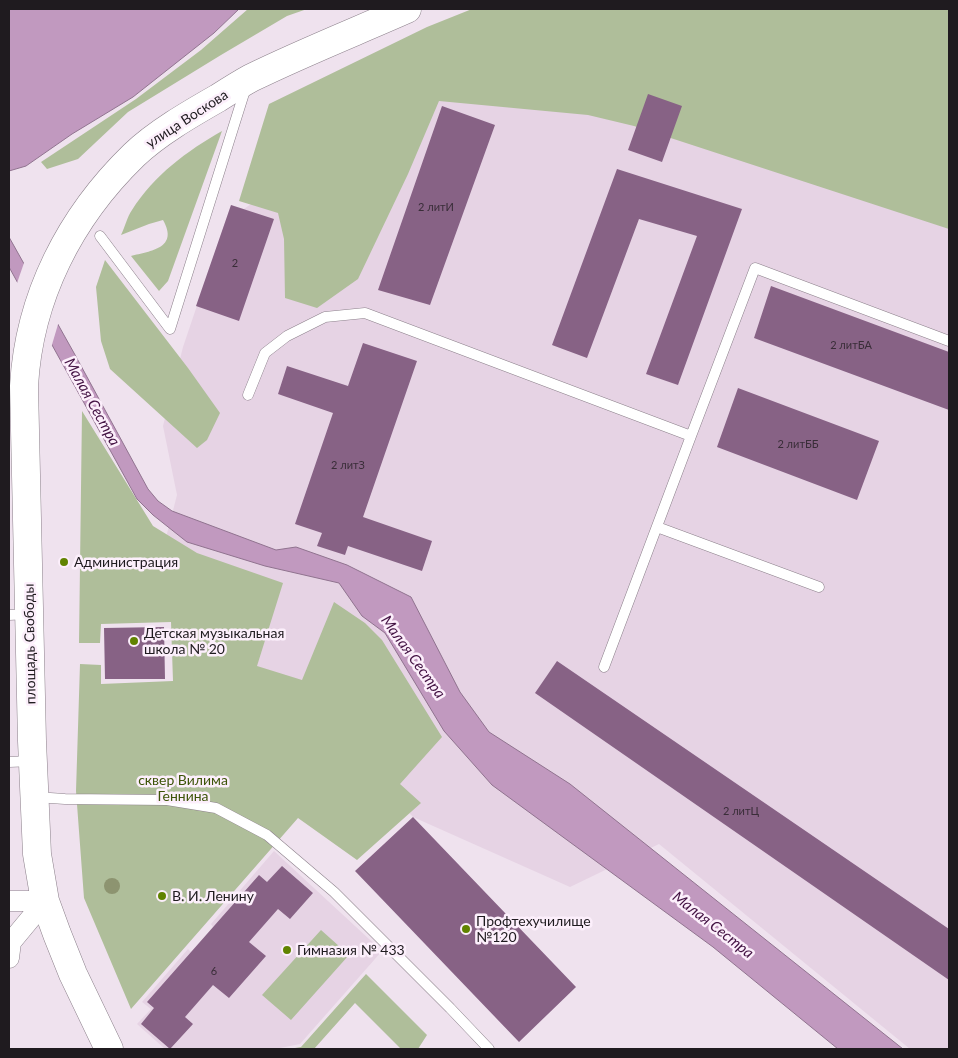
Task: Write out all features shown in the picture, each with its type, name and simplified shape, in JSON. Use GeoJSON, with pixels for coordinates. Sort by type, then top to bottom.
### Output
{"type":"FeatureCollection","features":[{"type":"Feature","properties":{"kind":"main road","name":"улица Воскова"},"geometry":{"type":"LineString","coordinates":[[22,379],[31,334],[46,284],[56,259],[77,222],[101,191],[135,154],[181,119],[249,79],[407,9]]}},
{"type":"Feature","properties":{"kind":"main road","name":"площадь Свободы"},"geometry":{"type":"LineString","coordinates":[[22,379],[19,614],[21,762],[34,797],[37,854],[45,901],[73,974],[109,1049]]}},
{"type":"Feature","properties":{"kind":"street"},"geometry":{"type":"LineString","coordinates":[[9,901],[45,901]]}},
{"type":"Feature","properties":{"kind":"street"},"geometry":{"type":"LineString","coordinates":[[9,958],[11,942],[45,901]]}},
{"type":"Feature","properties":{"kind":"lane"},"geometry":{"type":"LineString","coordinates":[[100,236],[170,329],[249,79]]}},
{"type":"Feature","properties":{"kind":"lane"},"geometry":{"type":"LineString","coordinates":[[604,667],[755,268],[949,341]]}},
{"type":"Feature","properties":{"kind":"lane"},"geometry":{"type":"LineString","coordinates":[[248,395],[265,353],[287,336],[325,317],[365,313],[691,436]]}},
{"type":"Feature","properties":{"kind":"lane"},"geometry":{"type":"LineString","coordinates":[[657,526],[818,587]]}},
{"type":"Feature","properties":{"kind":"lane"},"geometry":{"type":"LineString","coordinates":[[34,797],[65,800],[167,800],[216,808],[267,834],[334,892],[489,1049]]}},
{"type":"Feature","properties":{"kind":"shaded area"},"geometry":{"type":"Polygon","coordinates":[[[949,9],[949,1049],[910,1049],[659,844],[570,887],[413,817],[355,757],[283,702],[163,549],[177,495],[163,426],[183,347],[231,205],[244,209],[324,151],[413,97],[949,9]]]}},
{"type":"Feature","properties":{"kind":"shaded area","name":"Гимназия № 433"},"geometry":{"type":"Polygon","coordinates":[[[274,851],[382,951],[300,1044],[275,1049],[165,1049],[137,1024],[151,1009],[142,1002],[188,949],[191,952],[213,927],[211,924],[274,851]]]}},
{"type":"Feature","properties":{"kind":"green space"},"geometry":{"type":"Polygon","coordinates":[[[248,9],[307,9],[287,16],[128,112],[78,159],[47,169],[41,162],[136,99],[201,50],[248,9]]]}},
{"type":"Feature","properties":{"kind":"green space"},"geometry":{"type":"Polygon","coordinates":[[[472,9],[949,9],[949,229],[634,126],[588,115],[439,101],[408,174],[358,279],[317,308],[285,298],[284,239],[278,213],[239,201],[269,104],[427,27],[472,9]]]}},
{"type":"Feature","properties":{"kind":"green space"},"geometry":{"type":"Polygon","coordinates":[[[222,131],[168,281],[159,291],[131,256],[154,250],[165,242],[168,237],[163,220],[121,235],[132,210],[150,186],[172,165],[222,131]]]}},
{"type":"Feature","properties":{"kind":"green space"},"geometry":{"type":"Polygon","coordinates":[[[105,260],[220,413],[207,440],[197,448],[110,369],[101,341],[96,287],[105,260]]]}},
{"type":"Feature","properties":{"kind":"green space","name":"сквер Вилима Геннина"},"geometry":{"type":"Polygon","coordinates":[[[82,411],[153,526],[197,553],[283,583],[257,666],[302,680],[334,602],[365,623],[382,640],[442,737],[400,784],[421,803],[357,860],[298,818],[131,1009],[84,898],[76,791],[80,664],[101,665],[101,684],[173,681],[171,622],[101,624],[100,643],[79,643],[82,411]]]}},
{"type":"Feature","properties":{"kind":"green space"},"geometry":{"type":"Polygon","coordinates":[[[321,930],[349,955],[291,1020],[262,995],[321,930]]]}},
{"type":"Feature","properties":{"kind":"green space"},"geometry":{"type":"Polygon","coordinates":[[[366,974],[427,1035],[418,1049],[401,1049],[355,1003],[314,1049],[289,1049],[301,1047],[366,974]]]}},
{"type":"Feature","properties":{"kind":"water"},"geometry":{"type":"Polygon","coordinates":[[[9,9],[239,9],[214,33],[133,97],[72,134],[26,166],[9,171],[9,9]]]}},
{"type":"Feature","properties":{"kind":"water","name":"Малая Сестра"},"geometry":{"type":"Polygon","coordinates":[[[9,237],[148,489],[158,501],[172,511],[276,550],[296,547],[347,565],[411,597],[460,692],[489,732],[570,784],[903,1049],[838,1049],[713,947],[492,785],[444,731],[385,633],[362,616],[339,583],[265,566],[187,542],[153,515],[137,499],[9,267],[9,237]]]}},
{"type":"Feature","properties":{"kind":"pier"},"geometry":{"type":"Polygon","coordinates":[[[25,260],[59,321],[51,348],[16,286],[25,260]]]}},
{"type":"Feature","properties":{"kind":"building"},"geometry":{"type":"Polygon","coordinates":[[[648,94],[682,106],[662,162],[628,150],[648,94]]]}},
{"type":"Feature","properties":{"kind":"building"},"geometry":{"type":"Polygon","coordinates":[[[442,106],[495,125],[430,305],[378,290],[442,106]]]}},
{"type":"Feature","properties":{"kind":"building"},"geometry":{"type":"Polygon","coordinates":[[[617,169],[742,209],[678,385],[646,374],[697,236],[639,219],[587,358],[552,345],[617,169]]]}},
{"type":"Feature","properties":{"kind":"building"},"geometry":{"type":"Polygon","coordinates":[[[231,205],[274,219],[239,321],[196,306],[231,205]]]}},
{"type":"Feature","properties":{"kind":"building"},"geometry":{"type":"Polygon","coordinates":[[[771,286],[949,352],[949,410],[754,338],[771,286]]]}},
{"type":"Feature","properties":{"kind":"building"},"geometry":{"type":"Polygon","coordinates":[[[363,343],[417,361],[363,517],[432,541],[422,571],[348,546],[345,555],[317,546],[322,533],[295,524],[333,413],[278,394],[287,366],[348,386],[363,343]]]}},
{"type":"Feature","properties":{"kind":"building"},"geometry":{"type":"Polygon","coordinates":[[[738,388],[879,441],[857,500],[717,447],[738,388]]]}},
{"type":"Feature","properties":{"kind":"building","name":"Детская музыкальная школа № 20"},"geometry":{"type":"Polygon","coordinates":[[[164,627],[165,679],[105,679],[104,628],[164,627]]]}},
{"type":"Feature","properties":{"kind":"building"},"geometry":{"type":"Polygon","coordinates":[[[557,661],[949,929],[949,980],[535,693],[557,661]]]}},
{"type":"Feature","properties":{"kind":"building","name":"Профтехучилище №120"},"geometry":{"type":"Polygon","coordinates":[[[413,817],[576,987],[519,1042],[355,871],[413,817]]]}},
{"type":"Feature","properties":{"kind":"building"},"geometry":{"type":"Polygon","coordinates":[[[282,866],[313,893],[290,919],[278,909],[249,942],[266,956],[229,998],[213,985],[185,1017],[193,1024],[170,1049],[141,1024],[154,1008],[147,1002],[259,875],[267,882],[282,866]]]}},
{"type":"Feature","properties":{"kind":"place","name":"Администрация"},"geometry":{"type":"Point","coordinates":[64,562]}},
{"type":"Feature","properties":{"kind":"place","name":"Детская музыкальная школа № 20"},"geometry":{"type":"Point","coordinates":[134,641]}},
{"type":"Feature","properties":{"kind":"place","name":"В. И. Ленину"},"geometry":{"type":"Point","coordinates":[162,896]}},
{"type":"Feature","properties":{"kind":"place","name":"Профтехучилище №120"},"geometry":{"type":"Point","coordinates":[466,929]}},
{"type":"Feature","properties":{"kind":"place","name":"Гимназия № 433"},"geometry":{"type":"Point","coordinates":[287,950]}}]}
